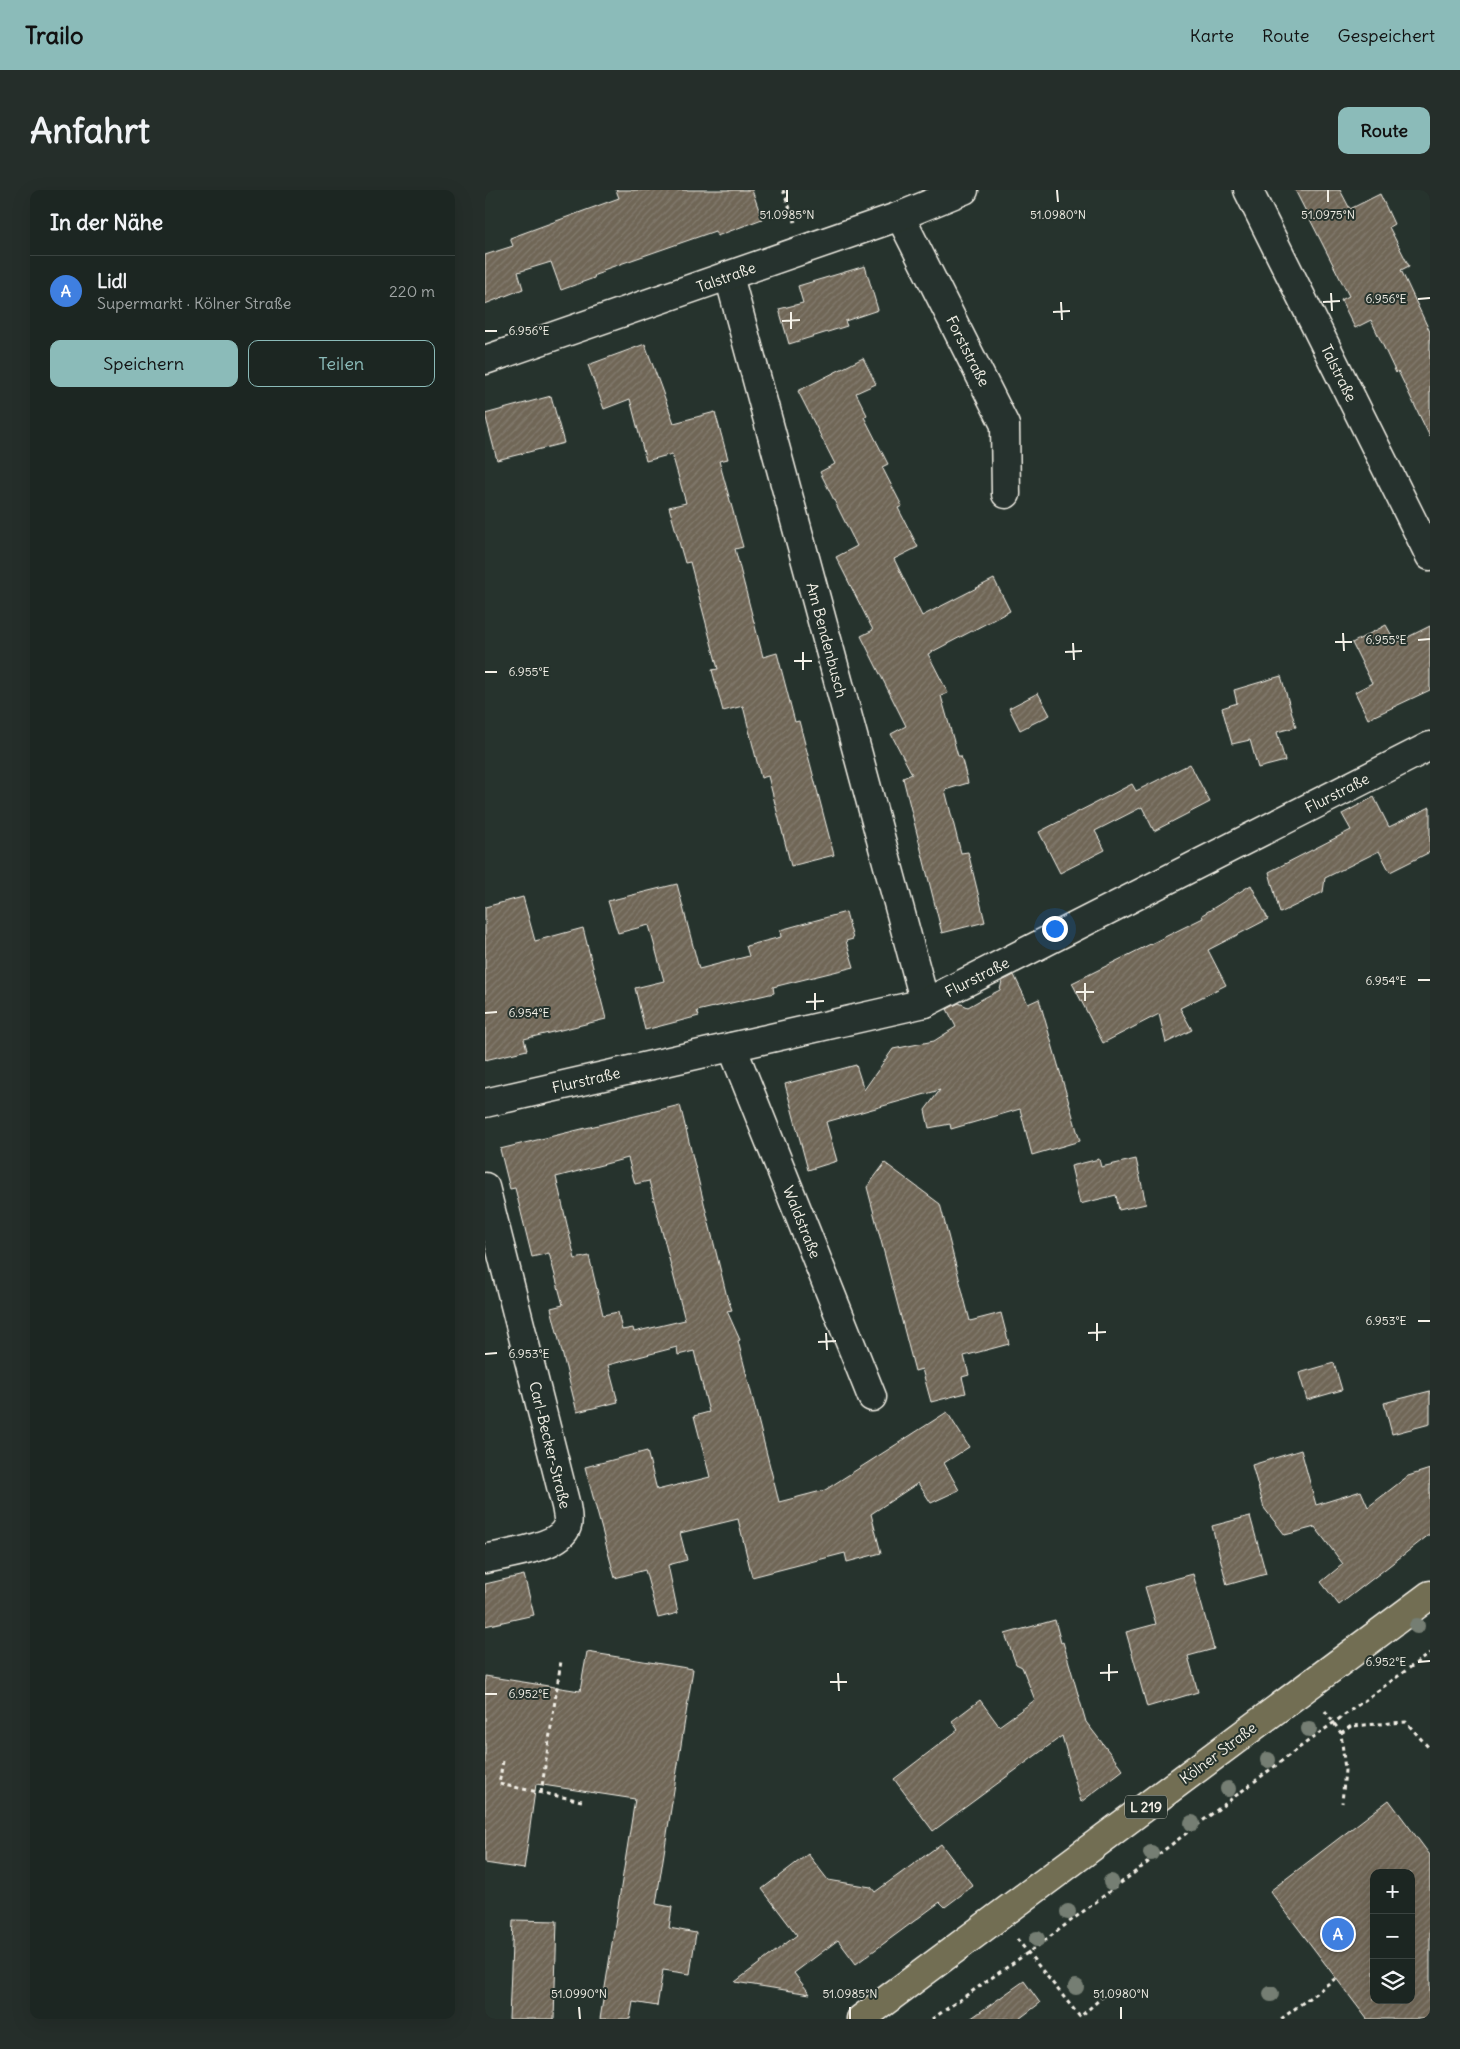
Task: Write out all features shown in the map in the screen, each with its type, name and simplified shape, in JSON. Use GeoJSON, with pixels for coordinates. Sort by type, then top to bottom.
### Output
{"type":"FeatureCollection","features":[{"type":"Feature","properties":{"kind":"main road","name":"Kölner Straße"},"geometry":{"type":"LineString","coordinates":[[861,2019],[1430,1595]]}},
{"type":"Feature","properties":{"kind":"street","name":"Talstraße"},"geometry":{"type":"LineString","coordinates":[[485,360],[900,216],[964,190]]}},
{"type":"Feature","properties":{"kind":"street","name":"Talstraße"},"geometry":{"type":"LineString","coordinates":[[1248,190],[1430,556]]}},
{"type":"Feature","properties":{"kind":"street","name":"Forststraße"},"geometry":{"type":"LineString","coordinates":[[900,216],[1005,425],[1006,494]]}},
{"type":"Feature","properties":{"kind":"street","name":"Am Bendenbusch"},"geometry":{"type":"LineString","coordinates":[[729,276],[925,1003]]}},
{"type":"Feature","properties":{"kind":"street","name":"Flurstraße"},"geometry":{"type":"LineString","coordinates":[[485,1103],[925,1003],[1430,746]]}},
{"type":"Feature","properties":{"kind":"street","name":"Waldstraße"},"geometry":{"type":"LineString","coordinates":[[731,1047],[871,1397]]}},
{"type":"Feature","properties":{"kind":"street","name":"Carl-Becker-Straße"},"geometry":{"type":"LineString","coordinates":[[485,1187],[564,1497],[567,1526],[561,1536],[548,1544],[485,1559]]}},
{"type":"Feature","properties":{"kind":"path"},"geometry":{"type":"LineString","coordinates":[[932,2019],[1028,1952],[1296,1750],[1430,1653]]}},
{"type":"Feature","properties":{"kind":"path"},"geometry":{"type":"LineString","coordinates":[[541,1792],[561,1661]]}},
{"type":"Feature","properties":{"kind":"path"},"geometry":{"type":"LineString","coordinates":[[1342,1803],[1345,1770],[1341,1733],[1351,1726],[1406,1722],[1430,1749]]}},
{"type":"Feature","properties":{"kind":"path"},"geometry":{"type":"LineString","coordinates":[[503,1761],[499,1784],[582,1801]]}},
{"type":"Feature","properties":{"kind":"path"},"geometry":{"type":"LineString","coordinates":[[999,1916],[1078,2018],[1109,1991]]}},
{"type":"Feature","properties":{"kind":"path"},"geometry":{"type":"LineString","coordinates":[[1281,2019],[1335,1978]]}},
{"type":"Feature","properties":{"kind":"building"},"geometry":{"type":"Polygon","coordinates":[[[616,190],[752,190],[762,219],[717,236],[715,231],[603,270],[604,272],[595,275],[594,278],[561,290],[551,262],[518,272],[523,289],[485,304],[485,255],[513,246],[510,238],[619,198],[616,190]]]}},
{"type":"Feature","properties":{"kind":"building"},"geometry":{"type":"Polygon","coordinates":[[[1295,190],[1340,190],[1350,209],[1380,194],[1394,224],[1389,227],[1409,266],[1401,270],[1430,332],[1430,437],[1398,371],[1396,373],[1371,320],[1355,328],[1341,300],[1349,296],[1295,190]]]}},
{"type":"Feature","properties":{"kind":"building"},"geometry":{"type":"Polygon","coordinates":[[[865,266],[878,310],[845,321],[847,326],[789,344],[779,309],[803,303],[798,286],[865,266]]]}},
{"type":"Feature","properties":{"kind":"building"},"geometry":{"type":"Polygon","coordinates":[[[645,344],[674,423],[715,412],[728,459],[719,461],[743,547],[735,549],[763,657],[777,653],[795,722],[799,721],[834,855],[791,866],[768,776],[761,778],[743,706],[723,711],[712,670],[718,669],[690,562],[685,563],[669,507],[686,503],[672,454],[646,461],[630,399],[604,409],[588,365],[645,344]]]}},
{"type":"Feature","properties":{"kind":"building"},"geometry":{"type":"Polygon","coordinates":[[[863,358],[876,384],[856,393],[867,415],[864,417],[888,464],[882,467],[902,506],[898,508],[918,547],[894,559],[922,616],[994,579],[1010,611],[928,654],[948,693],[941,696],[958,756],[961,756],[968,783],[945,790],[961,853],[968,852],[985,922],[942,933],[903,778],[912,774],[891,734],[906,726],[861,636],[873,630],[836,557],[857,546],[820,472],[835,464],[798,391],[863,358]]]}},
{"type":"Feature","properties":{"kind":"building"},"geometry":{"type":"Polygon","coordinates":[[[551,396],[564,443],[497,460],[485,414],[551,396]]]}},
{"type":"Feature","properties":{"kind":"building"},"geometry":{"type":"Polygon","coordinates":[[[1386,625],[1396,643],[1430,626],[1430,690],[1368,719],[1355,692],[1372,683],[1352,643],[1386,625]]]}},
{"type":"Feature","properties":{"kind":"building"},"geometry":{"type":"Polygon","coordinates":[[[1281,676],[1296,727],[1277,732],[1285,761],[1258,768],[1250,740],[1232,744],[1222,708],[1237,703],[1234,690],[1281,676]]]}},
{"type":"Feature","properties":{"kind":"building"},"geometry":{"type":"Polygon","coordinates":[[[1038,693],[1050,715],[1020,730],[1009,708],[1038,693]]]}},
{"type":"Feature","properties":{"kind":"building"},"geometry":{"type":"Polygon","coordinates":[[[1190,764],[1210,802],[1154,831],[1142,807],[1095,831],[1105,850],[1060,873],[1039,832],[1132,784],[1136,791],[1190,764]]]}},
{"type":"Feature","properties":{"kind":"building"},"geometry":{"type":"Polygon","coordinates":[[[1374,797],[1389,827],[1430,807],[1430,852],[1390,872],[1379,851],[1325,878],[1323,892],[1280,913],[1269,872],[1351,830],[1342,814],[1374,797]]]}},
{"type":"Feature","properties":{"kind":"building"},"geometry":{"type":"Polygon","coordinates":[[[677,884],[699,969],[749,956],[746,946],[781,937],[780,930],[846,912],[853,939],[846,941],[854,967],[773,987],[774,993],[697,1011],[699,1016],[645,1030],[635,988],[664,981],[649,925],[618,933],[608,901],[677,884]]]}},
{"type":"Feature","properties":{"kind":"building"},"geometry":{"type":"Polygon","coordinates":[[[1251,885],[1268,919],[1208,950],[1226,985],[1180,1008],[1192,1030],[1166,1043],[1159,1014],[1103,1043],[1072,983],[1203,918],[1202,915],[1251,885]]]}},
{"type":"Feature","properties":{"kind":"building"},"geometry":{"type":"Polygon","coordinates":[[[523,897],[535,941],[583,928],[606,1019],[524,1039],[527,1050],[485,1060],[485,907],[523,897]]]}},
{"type":"Feature","properties":{"kind":"building"},"geometry":{"type":"Polygon","coordinates":[[[1014,975],[1028,1004],[1039,999],[1080,1141],[1032,1155],[1020,1109],[951,1129],[950,1124],[929,1128],[925,1110],[940,1090],[826,1122],[837,1161],[808,1170],[785,1084],[856,1065],[864,1090],[893,1049],[934,1041],[956,1027],[947,1009],[959,1003],[968,1007],[1000,990],[1002,981],[1014,975]]]}},
{"type":"Feature","properties":{"kind":"building"},"geometry":{"type":"Polygon","coordinates":[[[680,1105],[727,1297],[732,1310],[727,1311],[740,1340],[738,1341],[779,1502],[825,1490],[947,1412],[969,1447],[944,1463],[959,1490],[931,1503],[918,1483],[871,1514],[881,1553],[847,1562],[845,1553],[752,1577],[738,1519],[680,1533],[687,1560],[668,1565],[678,1613],[658,1618],[645,1570],[615,1578],[585,1467],[647,1451],[657,1490],[710,1477],[694,1416],[709,1412],[694,1351],[678,1355],[677,1347],[608,1365],[618,1402],[577,1412],[551,1308],[563,1305],[549,1253],[532,1257],[515,1188],[510,1189],[500,1149],[680,1105]],[[628,1158],[556,1177],[575,1259],[589,1256],[603,1315],[618,1312],[622,1330],[633,1328],[634,1332],[685,1320],[649,1181],[635,1184],[628,1158]]]}},
{"type":"Feature","properties":{"kind":"building"},"geometry":{"type":"Polygon","coordinates":[[[1099,1159],[1101,1167],[1136,1159],[1146,1204],[1119,1210],[1116,1195],[1080,1204],[1071,1166],[1099,1159]]]}},
{"type":"Feature","properties":{"kind":"building"},"geometry":{"type":"Polygon","coordinates":[[[885,1163],[940,1204],[970,1321],[1001,1313],[1009,1344],[964,1356],[969,1375],[962,1377],[966,1393],[931,1402],[922,1369],[915,1371],[867,1187],[885,1163]]]}},
{"type":"Feature","properties":{"kind":"building"},"geometry":{"type":"Polygon","coordinates":[[[1334,1363],[1342,1390],[1307,1400],[1299,1373],[1334,1363]]]}},
{"type":"Feature","properties":{"kind":"building"},"geometry":{"type":"Polygon","coordinates":[[[1430,1391],[1430,1424],[1392,1434],[1384,1403],[1430,1391]]]}},
{"type":"Feature","properties":{"kind":"building"},"geometry":{"type":"Polygon","coordinates":[[[1301,1450],[1316,1505],[1361,1491],[1368,1507],[1408,1476],[1430,1469],[1430,1534],[1339,1605],[1321,1582],[1343,1564],[1315,1527],[1285,1535],[1264,1508],[1252,1465],[1301,1450]]]}},
{"type":"Feature","properties":{"kind":"building"},"geometry":{"type":"Polygon","coordinates":[[[1250,1516],[1266,1574],[1227,1585],[1212,1526],[1250,1516]]]}},
{"type":"Feature","properties":{"kind":"building"},"geometry":{"type":"Polygon","coordinates":[[[1193,1574],[1214,1649],[1188,1656],[1198,1692],[1147,1707],[1126,1632],[1156,1624],[1145,1587],[1193,1574]]]}},
{"type":"Feature","properties":{"kind":"building"},"geometry":{"type":"Polygon","coordinates":[[[524,1575],[534,1615],[485,1626],[485,1584],[524,1575]]]}},
{"type":"Feature","properties":{"kind":"building"},"geometry":{"type":"Polygon","coordinates":[[[1055,1620],[1086,1722],[1123,1770],[1081,1802],[1062,1736],[933,1831],[894,1779],[958,1730],[952,1721],[980,1700],[999,1726],[1035,1700],[1022,1667],[1016,1664],[1005,1634],[1055,1620]]]}},
{"type":"Feature","properties":{"kind":"building"},"geometry":{"type":"Polygon","coordinates":[[[587,1652],[693,1669],[656,1904],[672,1907],[669,1928],[696,1933],[690,1974],[663,1970],[657,2006],[633,2002],[630,2019],[600,2019],[635,1799],[536,1784],[524,1869],[485,1863],[485,1676],[580,1691],[587,1652]]]}},
{"type":"Feature","properties":{"kind":"building"},"geometry":{"type":"Polygon","coordinates":[[[1389,1800],[1430,1855],[1430,2019],[1367,2019],[1270,1891],[1389,1800]]]}},
{"type":"Feature","properties":{"kind":"building"},"geometry":{"type":"Polygon","coordinates":[[[941,1844],[973,1886],[945,1907],[940,1902],[856,1964],[838,1940],[794,1973],[810,1994],[735,1982],[797,1935],[762,1889],[808,1854],[828,1880],[871,1887],[875,1892],[941,1844]]]}},
{"type":"Feature","properties":{"kind":"building"},"geometry":{"type":"Polygon","coordinates":[[[513,1920],[557,1921],[554,2019],[509,2019],[513,1920]]]}},
{"type":"Feature","properties":{"kind":"building"},"geometry":{"type":"Polygon","coordinates":[[[1024,1981],[1040,2003],[1019,2019],[970,2019],[1024,1981]]]}},
{"type":"Feature","properties":{"kind":"place","name":"Lidl"},"geometry":{"type":"Point","coordinates":[1338,1934]}}]}
